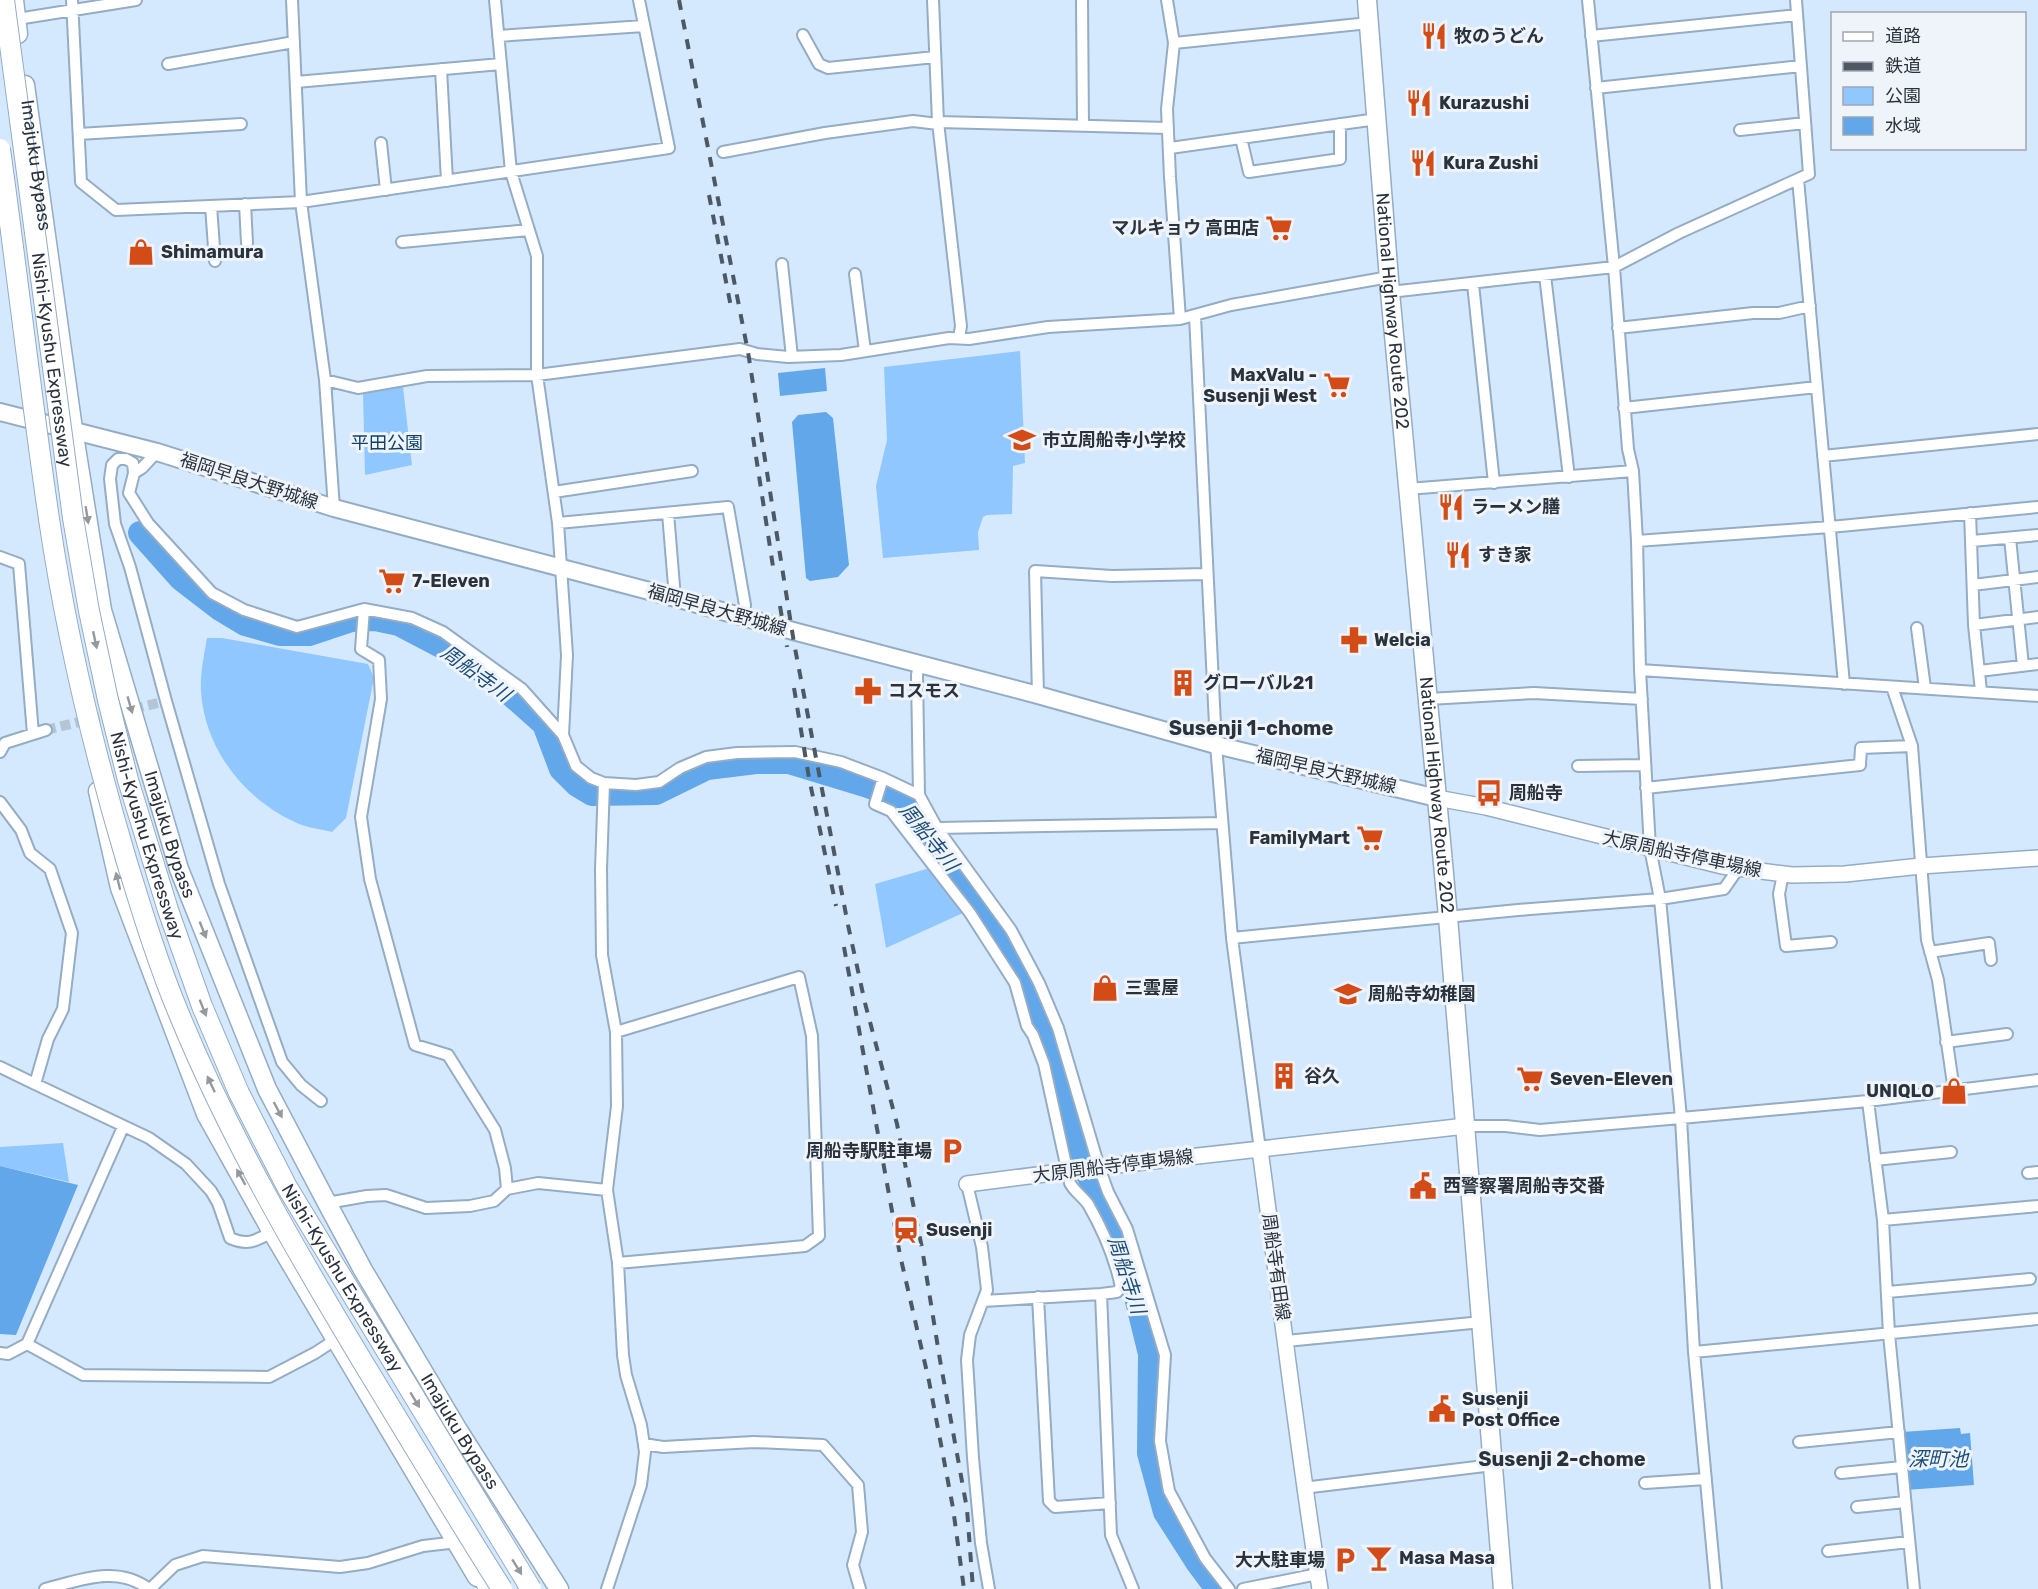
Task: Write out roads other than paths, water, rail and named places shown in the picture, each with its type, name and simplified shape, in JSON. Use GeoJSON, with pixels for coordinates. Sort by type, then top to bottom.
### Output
{"type":"FeatureCollection","features":[{"type":"Feature","properties":{"kind":"highway","name":"Nishi-Kyushu Expressway"},"geometry":{"type":"LineString","coordinates":[[4,0],[73,518],[89,611],[128,780],[168,910],[202,1006],[239,1093],[287,1187],[531,1589]]}},
{"type":"Feature","properties":{"kind":"highway","name":"Imajuku Bypass"},"geometry":{"type":"LineString","coordinates":[[14,0],[8,21],[102,610],[179,869],[267,1089],[327,1203],[363,1270],[458,1430],[559,1589]]}},
{"type":"Feature","properties":{"kind":"highway","name":"National Highway Route 202"},"geometry":{"type":"LineString","coordinates":[[1368,0],[1390,285],[1466,1126],[1503,1589]]}},
{"type":"Feature","properties":{"kind":"highway","name":"Nishi-Kyushu Expressway"},"geometry":{"type":"LineString","coordinates":[[0,149],[50,521],[66,615],[105,788],[144,916],[179,1014],[219,1102],[268,1199],[460,1534],[502,1589]]}},
{"type":"Feature","properties":{"kind":"highway"},"geometry":{"type":"LineString","coordinates":[[0,221],[26,419],[66,653],[120,888],[206,1114],[335,1340],[460,1534],[489,1589]]}},
{"type":"Feature","properties":{"kind":"highway"},"geometry":{"type":"LineString","coordinates":[[460,1534],[484,1589]]}},
{"type":"Feature","properties":{"kind":"main road","name":"福岡早良大野城線"},"geometry":{"type":"LineString","coordinates":[[0,412],[157,452],[334,508],[1038,695],[1216,745],[1437,798]]}},
{"type":"Feature","properties":{"kind":"main road","name":"大原周船寺停車場線"},"geometry":{"type":"LineString","coordinates":[[1437,798],[1486,807],[1738,869],[1783,874],[1845,874],[2038,858]]}},
{"type":"Feature","properties":{"kind":"main road"},"geometry":{"type":"LineString","coordinates":[[1260,1150],[1466,1126]]}},
{"type":"Feature","properties":{"kind":"main road","name":"大原周船寺停車場線"},"geometry":{"type":"LineString","coordinates":[[967,1184],[1068,1170],[1260,1150]]}},
{"type":"Feature","properties":{"kind":"main road","name":"周船寺有田線"},"geometry":{"type":"LineString","coordinates":[[1260,1150],[1287,1341],[1303,1488],[1319,1581]]}},
{"type":"Feature","properties":{"kind":"street"},"geometry":{"type":"LineString","coordinates":[[8,21],[73,5],[136,0]]}},
{"type":"Feature","properties":{"kind":"street"},"geometry":{"type":"LineString","coordinates":[[292,0],[301,202],[325,380],[334,508]]}},
{"type":"Feature","properties":{"kind":"street"},"geometry":{"type":"LineString","coordinates":[[495,0],[511,172],[537,256],[537,375],[558,523],[567,655],[563,735]]}},
{"type":"Feature","properties":{"kind":"street"},"geometry":{"type":"LineString","coordinates":[[73,5],[81,182],[116,210],[301,202],[669,148],[639,0]]}},
{"type":"Feature","properties":{"kind":"street"},"geometry":{"type":"LineString","coordinates":[[933,0],[938,123],[961,326],[959,338]]}},
{"type":"Feature","properties":{"kind":"street"},"geometry":{"type":"LineString","coordinates":[[1082,0],[1083,126]]}},
{"type":"Feature","properties":{"kind":"street"},"geometry":{"type":"LineString","coordinates":[[1167,0],[1174,43],[1167,109],[1180,319]]}},
{"type":"Feature","properties":{"kind":"street"},"geometry":{"type":"LineString","coordinates":[[1588,0],[1614,267],[1624,408],[1628,449],[1633,471],[1644,765],[1650,848],[1660,899],[1681,1118],[1694,1352],[1716,1589]]}},
{"type":"Feature","properties":{"kind":"street"},"geometry":{"type":"LineString","coordinates":[[325,380],[358,388],[427,376],[537,375],[740,349],[758,354],[792,357],[841,356],[949,338],[1024,332],[1048,327],[1180,319],[1231,305],[1390,285],[1473,284],[1614,267],[1680,233],[1809,174],[1796,0]]}},
{"type":"Feature","properties":{"kind":"street"},"geometry":{"type":"LineString","coordinates":[[1591,36],[1797,15]]}},
{"type":"Feature","properties":{"kind":"street"},"geometry":{"type":"LineString","coordinates":[[1174,43],[1369,23]]}},
{"type":"Feature","properties":{"kind":"street"},"geometry":{"type":"LineString","coordinates":[[498,36],[644,26]]}},
{"type":"Feature","properties":{"kind":"street"},"geometry":{"type":"LineString","coordinates":[[803,35],[819,64],[828,68],[935,57]]}},
{"type":"Feature","properties":{"kind":"street"},"geometry":{"type":"LineString","coordinates":[[168,64],[294,42]]}},
{"type":"Feature","properties":{"kind":"street"},"geometry":{"type":"LineString","coordinates":[[296,82],[501,64]]}},
{"type":"Feature","properties":{"kind":"street"},"geometry":{"type":"LineString","coordinates":[[1596,88],[1801,66]]}},
{"type":"Feature","properties":{"kind":"street"},"geometry":{"type":"LineString","coordinates":[[441,69],[447,181]]}},
{"type":"Feature","properties":{"kind":"street"},"geometry":{"type":"LineString","coordinates":[[1170,148],[1377,118]]}},
{"type":"Feature","properties":{"kind":"street"},"geometry":{"type":"LineString","coordinates":[[723,152],[825,133],[913,121],[1168,128]]}},
{"type":"Feature","properties":{"kind":"street"},"geometry":{"type":"LineString","coordinates":[[1740,130],[1805,123]]}},
{"type":"Feature","properties":{"kind":"street"},"geometry":{"type":"LineString","coordinates":[[79,134],[241,124]]}},
{"type":"Feature","properties":{"kind":"street"},"geometry":{"type":"LineString","coordinates":[[1241,138],[1249,172],[1340,159],[1340,124]]}},
{"type":"Feature","properties":{"kind":"street"},"geometry":{"type":"LineString","coordinates":[[381,143],[386,190]]}},
{"type":"Feature","properties":{"kind":"street"},"geometry":{"type":"LineString","coordinates":[[1798,178],[1844,684]]}},
{"type":"Feature","properties":{"kind":"street"},"geometry":{"type":"LineString","coordinates":[[245,204],[247,243]]}},
{"type":"Feature","properties":{"kind":"street"},"geometry":{"type":"LineString","coordinates":[[211,206],[215,261]]}},
{"type":"Feature","properties":{"kind":"street"},"geometry":{"type":"LineString","coordinates":[[402,242],[529,230]]}},
{"type":"Feature","properties":{"kind":"street"},"geometry":{"type":"LineString","coordinates":[[782,264],[792,357]]}},
{"type":"Feature","properties":{"kind":"street"},"geometry":{"type":"LineString","coordinates":[[855,274],[865,351]]}},
{"type":"Feature","properties":{"kind":"street"},"geometry":{"type":"LineString","coordinates":[[1545,275],[1569,477]]}},
{"type":"Feature","properties":{"kind":"street"},"geometry":{"type":"LineString","coordinates":[[1473,284],[1494,483]]}},
{"type":"Feature","properties":{"kind":"street"},"geometry":{"type":"LineString","coordinates":[[1618,328],[1753,313],[1779,313],[1810,306]]}},
{"type":"Feature","properties":{"kind":"street"},"geometry":{"type":"LineString","coordinates":[[1195,316],[1206,574],[1222,824],[1232,938],[1260,1150]]}},
{"type":"Feature","properties":{"kind":"street"},"geometry":{"type":"LineString","coordinates":[[1624,408],[1817,387]]}},
{"type":"Feature","properties":{"kind":"street"},"geometry":{"type":"LineString","coordinates":[[1824,456],[2038,434]]}},
{"type":"Feature","properties":{"kind":"street"},"geometry":{"type":"LineString","coordinates":[[134,473],[157,452]]}},
{"type":"Feature","properties":{"kind":"street"},"geometry":{"type":"LineString","coordinates":[[321,1101],[301,1085],[282,1062],[219,884],[130,567],[115,524],[110,479],[112,465],[118,459],[126,459],[133,463],[134,473],[129,493],[148,523],[212,593],[244,610],[297,627],[364,609],[412,618],[443,632],[522,689],[563,735],[576,766],[591,778],[604,783],[636,785],[659,782],[680,768],[706,757],[737,753],[795,752],[841,762],[919,795]]}},
{"type":"Feature","properties":{"kind":"street"},"geometry":{"type":"LineString","coordinates":[[554,492],[692,471]]}},
{"type":"Feature","properties":{"kind":"street"},"geometry":{"type":"LineString","coordinates":[[1408,489],[1633,471]]}},
{"type":"Feature","properties":{"kind":"street"},"geometry":{"type":"LineString","coordinates":[[558,523],[728,507],[745,605],[743,617]]}},
{"type":"Feature","properties":{"kind":"street"},"geometry":{"type":"LineString","coordinates":[[1637,541],[1830,528],[2038,507]]}},
{"type":"Feature","properties":{"kind":"street"},"geometry":{"type":"LineString","coordinates":[[668,513],[674,586],[672,597]]}},
{"type":"Feature","properties":{"kind":"street"},"geometry":{"type":"LineString","coordinates":[[1970,513],[1974,625],[1981,691]]}},
{"type":"Feature","properties":{"kind":"street"},"geometry":{"type":"LineString","coordinates":[[1972,541],[2038,535]]}},
{"type":"Feature","properties":{"kind":"street"},"geometry":{"type":"LineString","coordinates":[[2010,538],[2023,666]]}},
{"type":"Feature","properties":{"kind":"street"},"geometry":{"type":"LineString","coordinates":[[0,557],[19,564],[33,734]]}},
{"type":"Feature","properties":{"kind":"street"},"geometry":{"type":"LineString","coordinates":[[1038,695],[1035,571],[1112,576],[1206,574]]}},
{"type":"Feature","properties":{"kind":"street"},"geometry":{"type":"LineString","coordinates":[[1973,585],[2038,577]]}},
{"type":"Feature","properties":{"kind":"street"},"geometry":{"type":"LineString","coordinates":[[364,609],[361,649],[379,660],[381,699],[361,817],[370,879],[415,1045],[448,1055],[495,1130],[505,1168],[507,1189]]}},
{"type":"Feature","properties":{"kind":"street"},"geometry":{"type":"LineString","coordinates":[[1974,625],[2038,617]]}},
{"type":"Feature","properties":{"kind":"street"},"geometry":{"type":"LineString","coordinates":[[1917,628],[1925,688]]}},
{"type":"Feature","properties":{"kind":"street"},"geometry":{"type":"LineString","coordinates":[[918,664],[919,795],[937,828],[1011,930],[1039,983],[1058,1028],[1095,1167],[1127,1229],[1165,1355],[1160,1441],[1169,1491],[1205,1558],[1229,1589]]}},
{"type":"Feature","properties":{"kind":"street"},"geometry":{"type":"LineString","coordinates":[[1979,671],[2038,664]]}},
{"type":"Feature","properties":{"kind":"street"},"geometry":{"type":"LineString","coordinates":[[1640,670],[2038,696]]}},
{"type":"Feature","properties":{"kind":"street"},"geometry":{"type":"LineString","coordinates":[[1892,687],[1912,746],[1927,940],[1938,980],[1954,1091]]}},
{"type":"Feature","properties":{"kind":"street"},"geometry":{"type":"LineString","coordinates":[[1428,699],[1534,693],[1642,699]]}},
{"type":"Feature","properties":{"kind":"street"},"geometry":{"type":"LineString","coordinates":[[2,744],[46,730]]}},
{"type":"Feature","properties":{"kind":"street"},"geometry":{"type":"LineString","coordinates":[[1646,788],[1860,765],[1862,748],[1912,746]]}},
{"type":"Feature","properties":{"kind":"street"},"geometry":{"type":"LineString","coordinates":[[1578,766],[1644,765]]}},
{"type":"Feature","properties":{"kind":"street"},"geometry":{"type":"LineString","coordinates":[[882,781],[875,804],[891,811],[970,913],[1015,983],[1027,1026],[1033,1035],[1044,1064],[1070,1183],[1086,1202],[1107,1242],[1121,1287],[1117,1292],[1101,1294],[983,1301]]}},
{"type":"Feature","properties":{"kind":"street"},"geometry":{"type":"LineString","coordinates":[[604,783],[601,869],[602,955],[616,1032],[617,1106],[607,1190],[618,1263],[623,1355],[626,1375],[641,1425],[645,1452],[641,1485],[607,1589]]}},
{"type":"Feature","properties":{"kind":"street"},"geometry":{"type":"LineString","coordinates":[[0,802],[21,830],[30,853],[50,869],[72,933],[63,1009],[48,1040],[34,1084]]}},
{"type":"Feature","properties":{"kind":"street"},"geometry":{"type":"LineString","coordinates":[[937,828],[1222,824]]}},
{"type":"Feature","properties":{"kind":"street"},"geometry":{"type":"LineString","coordinates":[[1232,938],[1660,899],[1724,888],[1738,869]]}},
{"type":"Feature","properties":{"kind":"street"},"geometry":{"type":"LineString","coordinates":[[1783,874],[1779,894],[1786,946],[1831,942]]}},
{"type":"Feature","properties":{"kind":"street"},"geometry":{"type":"LineString","coordinates":[[1930,952],[1989,943],[1991,960]]}},
{"type":"Feature","properties":{"kind":"street"},"geometry":{"type":"LineString","coordinates":[[616,1032],[798,977],[812,1036],[819,1236],[805,1246],[618,1263]]}},
{"type":"Feature","properties":{"kind":"street"},"geometry":{"type":"LineString","coordinates":[[1947,1042],[2007,1035]]}},
{"type":"Feature","properties":{"kind":"street"},"geometry":{"type":"LineString","coordinates":[[0,1067],[149,1138],[186,1164],[211,1191],[218,1203],[230,1238],[240,1243],[253,1242],[272,1232]]}},
{"type":"Feature","properties":{"kind":"street"},"geometry":{"type":"LineString","coordinates":[[1466,1126],[1506,1126],[1540,1130],[1868,1101],[2038,1080]]}},
{"type":"Feature","properties":{"kind":"street"},"geometry":{"type":"LineString","coordinates":[[1868,1101],[1883,1220],[1889,1334],[1914,1589]]}},
{"type":"Feature","properties":{"kind":"street"},"geometry":{"type":"LineString","coordinates":[[0,1353],[8,1354],[27,1344],[123,1127]]}},
{"type":"Feature","properties":{"kind":"street"},"geometry":{"type":"LineString","coordinates":[[1875,1160],[1951,1152]]}},
{"type":"Feature","properties":{"kind":"street"},"geometry":{"type":"LineString","coordinates":[[327,1203],[387,1195],[426,1208],[470,1206],[495,1201],[507,1189],[538,1183],[607,1190]]}},
{"type":"Feature","properties":{"kind":"street"},"geometry":{"type":"LineString","coordinates":[[967,1184],[982,1246],[987,1290],[970,1335],[967,1360],[981,1543],[989,1589]]}},
{"type":"Feature","properties":{"kind":"street"},"geometry":{"type":"LineString","coordinates":[[1883,1220],[2038,1206]]}},
{"type":"Feature","properties":{"kind":"street"},"geometry":{"type":"LineString","coordinates":[[1888,1292],[2030,1279]]}},
{"type":"Feature","properties":{"kind":"street"},"geometry":{"type":"LineString","coordinates":[[1101,1294],[1111,1535],[1133,1589]]}},
{"type":"Feature","properties":{"kind":"street"},"geometry":{"type":"LineString","coordinates":[[1038,1298],[1049,1501],[1055,1507],[1110,1503]]}},
{"type":"Feature","properties":{"kind":"street"},"geometry":{"type":"LineString","coordinates":[[1694,1352],[2038,1319]]}},
{"type":"Feature","properties":{"kind":"street"},"geometry":{"type":"LineString","coordinates":[[1287,1341],[1482,1322]]}},
{"type":"Feature","properties":{"kind":"street"},"geometry":{"type":"LineString","coordinates":[[27,1344],[83,1375],[269,1377],[335,1340]]}},
{"type":"Feature","properties":{"kind":"street"},"geometry":{"type":"LineString","coordinates":[[1799,1442],[1899,1432]]}},
{"type":"Feature","properties":{"kind":"street"},"geometry":{"type":"LineString","coordinates":[[644,1444],[663,1448],[754,1442],[823,1445],[858,1485],[862,1532],[853,1565],[860,1589]]}},
{"type":"Feature","properties":{"kind":"street"},"geometry":{"type":"LineString","coordinates":[[1303,1488],[1493,1465]]}},
{"type":"Feature","properties":{"kind":"street"},"geometry":{"type":"LineString","coordinates":[[1841,1473],[1902,1467]]}},
{"type":"Feature","properties":{"kind":"street"},"geometry":{"type":"LineString","coordinates":[[1645,1483],[1706,1479]]}},
{"type":"Feature","properties":{"kind":"street"},"geometry":{"type":"LineString","coordinates":[[1857,1507],[1905,1502]]}},
{"type":"Feature","properties":{"kind":"street"},"geometry":{"type":"LineString","coordinates":[[45,1589],[104,1575],[137,1580],[149,1589],[175,1565],[203,1556],[340,1567],[368,1563],[460,1534]]}},
{"type":"Feature","properties":{"kind":"street"},"geometry":{"type":"LineString","coordinates":[[1828,1551],[1909,1542]]}},
{"type":"Feature","properties":{"kind":"street"},"geometry":{"type":"LineString","coordinates":[[1243,1589],[1319,1581]]}},
{"type":"Feature","properties":{"kind":"water"},"geometry":{"type":"Polygon","coordinates":[[[825,368],[827,391],[780,396],[778,373],[825,368]]]}},
{"type":"Feature","properties":{"kind":"water"},"geometry":{"type":"Polygon","coordinates":[[[826,412],[833,418],[849,565],[838,577],[810,581],[806,578],[792,422],[798,415],[826,412]]]}},
{"type":"Feature","properties":{"kind":"water"},"geometry":{"type":"Polygon","coordinates":[[[0,1166],[78,1185],[16,1335],[0,1334],[0,1166]]]}},
{"type":"Feature","properties":{"kind":"water","name":"深町池"},"geometry":{"type":"Polygon","coordinates":[[[1960,1428],[1961,1434],[1970,1433],[1974,1485],[1906,1490],[1902,1432],[1960,1428]]]}},
{"type":"Feature","properties":{"kind":"waterway","name":"周船寺川"},"geometry":{"type":"LineString","coordinates":[[140,533],[181,579],[220,609],[245,624],[280,634],[309,634],[351,620],[375,619],[399,624],[462,657],[491,677],[544,724],[561,769],[577,785],[592,794],[656,793],[707,768],[756,762],[789,762],[899,798],[974,893],[1028,988],[1053,1055],[1078,1155],[1102,1203],[1123,1254],[1136,1297],[1150,1354],[1149,1453],[1165,1512],[1217,1589]]}},
{"type":"Feature","properties":{"kind":"tunnel"},"geometry":{"type":"LineString","coordinates":[[46,730],[166,701]]}},
{"type":"Feature","properties":{"kind":"railway"},"geometry":{"type":"LineString","coordinates":[[679,0],[748,352],[794,643],[848,925],[865,1003],[897,1124],[922,1248],[967,1509],[973,1589]]}},
{"type":"Feature","properties":{"kind":"railway"},"geometry":{"type":"LineString","coordinates":[[709,195],[731,307]]}},
{"type":"Feature","properties":{"kind":"railway"},"geometry":{"type":"LineString","coordinates":[[753,437],[774,573]]}},
{"type":"Feature","properties":{"kind":"railway"},"geometry":{"type":"LineString","coordinates":[[780,606],[787,647]]}},
{"type":"Feature","properties":{"kind":"railway"},"geometry":{"type":"LineString","coordinates":[[794,688],[809,778],[836,906]]}},
{"type":"Feature","properties":{"kind":"railway"},"geometry":{"type":"LineString","coordinates":[[844,947],[900,1255],[929,1381],[953,1508],[964,1589]]}},
{"type":"Feature","properties":{"kind":"place","name":"牧のうどん"},"geometry":{"type":"Point","coordinates":[1434,36]}},
{"type":"Feature","properties":{"kind":"place","name":"Kurazushi"},"geometry":{"type":"Point","coordinates":[1419,103]}},
{"type":"Feature","properties":{"kind":"place","name":"Kura Zushi"},"geometry":{"type":"Point","coordinates":[1423,163]}},
{"type":"Feature","properties":{"kind":"place","name":"マルキョウ 高田店"},"geometry":{"type":"Point","coordinates":[1279,228]}},
{"type":"Feature","properties":{"kind":"place","name":"Shimamura"},"geometry":{"type":"Point","coordinates":[141,252]}},
{"type":"Feature","properties":{"kind":"place","name":"MaxValu - Susenji West"},"geometry":{"type":"Point","coordinates":[1337,385]}},
{"type":"Feature","properties":{"kind":"place","name":"市立周船寺小学校"},"geometry":{"type":"Point","coordinates":[1022,440]}},
{"type":"Feature","properties":{"kind":"place","name":"ラーメン膳"},"geometry":{"type":"Point","coordinates":[1451,507]}},
{"type":"Feature","properties":{"kind":"place","name":"すき家"},"geometry":{"type":"Point","coordinates":[1458,555]}},
{"type":"Feature","properties":{"kind":"place","name":"7-Eleven"},"geometry":{"type":"Point","coordinates":[392,581]}},
{"type":"Feature","properties":{"kind":"place","name":"Welcia"},"geometry":{"type":"Point","coordinates":[1354,640]}},
{"type":"Feature","properties":{"kind":"place","name":"グローバル21"},"geometry":{"type":"Point","coordinates":[1183,683]}},
{"type":"Feature","properties":{"kind":"place","name":"コスモス"},"geometry":{"type":"Point","coordinates":[868,691]}},
{"type":"Feature","properties":{"kind":"place","name":"周船寺"},"geometry":{"type":"Point","coordinates":[1489,793]}},
{"type":"Feature","properties":{"kind":"place","name":"FamilyMart"},"geometry":{"type":"Point","coordinates":[1370,838]}},
{"type":"Feature","properties":{"kind":"place","name":"三雲屋"},"geometry":{"type":"Point","coordinates":[1105,988]}},
{"type":"Feature","properties":{"kind":"place","name":"周船寺幼稚園"},"geometry":{"type":"Point","coordinates":[1348,994]}},
{"type":"Feature","properties":{"kind":"place","name":"谷久"},"geometry":{"type":"Point","coordinates":[1284,1076]}},
{"type":"Feature","properties":{"kind":"place","name":"Seven-Eleven"},"geometry":{"type":"Point","coordinates":[1530,1079]}},
{"type":"Feature","properties":{"kind":"place","name":"UNIQLO"},"geometry":{"type":"Point","coordinates":[1954,1091]}},
{"type":"Feature","properties":{"kind":"place","name":"周船寺駅駐車場"},"geometry":{"type":"Point","coordinates":[952,1151]}},
{"type":"Feature","properties":{"kind":"place","name":"西警察署周船寺交番"},"geometry":{"type":"Point","coordinates":[1423,1186]}},
{"type":"Feature","properties":{"kind":"place","name":"Susenji"},"geometry":{"type":"Point","coordinates":[906,1230]}},
{"type":"Feature","properties":{"kind":"place","name":"Susenji Post Office"},"geometry":{"type":"Point","coordinates":[1442,1409]}},
{"type":"Feature","properties":{"kind":"place","name":"Masa Masa"},"geometry":{"type":"Point","coordinates":[1379,1558]}},
{"type":"Feature","properties":{"kind":"place","name":"大大駐車場"},"geometry":{"type":"Point","coordinates":[1345,1560]}},
{"type":"Feature","properties":{"kind":"district","name":"Susenji 1-chome"},"geometry":{"type":"Point","coordinates":[1251,728]}},
{"type":"Feature","properties":{"kind":"district","name":"Susenji 2-chome"},"geometry":{"type":"Point","coordinates":[1562,1459]}},
{"type":"Feature","properties":{"kind":"park label","name":"平田公園"},"geometry":{"type":"Point","coordinates":[387,443]}}]}
